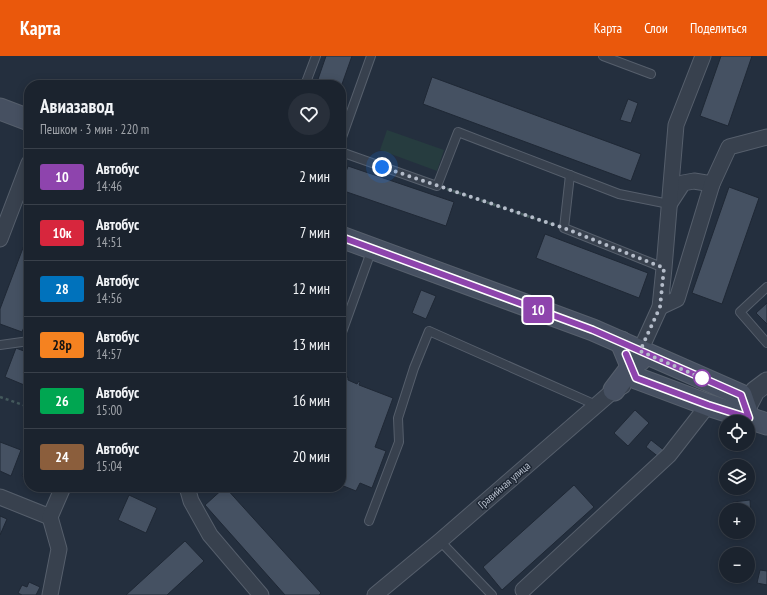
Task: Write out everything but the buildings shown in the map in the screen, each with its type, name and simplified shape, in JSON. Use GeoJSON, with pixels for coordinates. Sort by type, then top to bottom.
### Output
{"type":"FeatureCollection","features":[{"type":"Feature","properties":{"kind":"main road"},"geometry":{"type":"LineString","coordinates":[[0,110],[24,118]]}},
{"type":"Feature","properties":{"kind":"main road"},"geometry":{"type":"LineString","coordinates":[[346,239],[593,330],[621,342],[741,395],[749,415]]}},
{"type":"Feature","properties":{"kind":"main road"},"geometry":{"type":"LineString","coordinates":[[621,342],[636,378],[708,405],[743,415]]}},
{"type":"Feature","properties":{"kind":"main road"},"geometry":{"type":"LineString","coordinates":[[614,390],[636,361],[648,354]]}},
{"type":"Feature","properties":{"kind":"street"},"geometry":{"type":"LineString","coordinates":[[648,354],[660,307],[676,125],[703,56]]}},
{"type":"Feature","properties":{"kind":"street"},"geometry":{"type":"LineString","coordinates":[[660,307],[677,299],[712,184],[729,147],[767,137]]}},
{"type":"Feature","properties":{"kind":"street"},"geometry":{"type":"LineString","coordinates":[[0,240],[24,176]]}},
{"type":"Feature","properties":{"kind":"street"},"geometry":{"type":"LineString","coordinates":[[669,204],[683,183],[694,182],[712,184]]}},
{"type":"Feature","properties":{"kind":"street","name":"Гравийная улица"},"geometry":{"type":"LineString","coordinates":[[375,595],[440,541],[614,390],[636,378]]}},
{"type":"Feature","properties":{"kind":"street"},"geometry":{"type":"LineString","coordinates":[[750,415],[756,391],[767,382]]}},
{"type":"Feature","properties":{"kind":"street"},"geometry":{"type":"LineString","coordinates":[[523,590],[669,455],[708,405]]}},
{"type":"Feature","properties":{"kind":"street"},"geometry":{"type":"LineString","coordinates":[[50,595],[59,549],[50,517],[61,492]]}},
{"type":"Feature","properties":{"kind":"street"},"geometry":{"type":"LineString","coordinates":[[188,492],[191,501],[210,535],[261,595]]}},
{"type":"Feature","properties":{"kind":"street"},"geometry":{"type":"LineString","coordinates":[[0,497],[50,517]]}},
{"type":"Feature","properties":{"kind":"lane"},"geometry":{"type":"LineString","coordinates":[[307,80],[316,56]]}},
{"type":"Feature","properties":{"kind":"lane"},"geometry":{"type":"LineString","coordinates":[[346,126],[371,56]]}},
{"type":"Feature","properties":{"kind":"lane"},"geometry":{"type":"LineString","coordinates":[[603,56],[651,74]]}},
{"type":"Feature","properties":{"kind":"lane"},"geometry":{"type":"LineString","coordinates":[[346,154],[437,186],[458,132],[619,194],[669,204]]}},
{"type":"Feature","properties":{"kind":"lane"},"geometry":{"type":"LineString","coordinates":[[570,175],[564,228],[664,268]]}},
{"type":"Feature","properties":{"kind":"lane"},"geometry":{"type":"LineString","coordinates":[[346,322],[373,249]]}},
{"type":"Feature","properties":{"kind":"lane"},"geometry":{"type":"LineString","coordinates":[[767,287],[740,312],[767,343]]}},
{"type":"Feature","properties":{"kind":"lane"},"geometry":{"type":"LineString","coordinates":[[369,522],[399,442],[398,418],[428,331],[596,405]]}},
{"type":"Feature","properties":{"kind":"lane"},"geometry":{"type":"LineString","coordinates":[[0,345],[24,342]]}},
{"type":"Feature","properties":{"kind":"lane"},"geometry":{"type":"LineString","coordinates":[[440,541],[492,595]]}},
{"type":"Feature","properties":{"kind":"path"},"geometry":{"type":"LineString","coordinates":[[437,186],[564,228]]}},
{"type":"Feature","properties":{"kind":"path"},"geometry":{"type":"LineString","coordinates":[[0,397],[24,405]]}},
{"type":"Feature","properties":{"kind":"green space"},"geometry":{"type":"Polygon","coordinates":[[[387,130],[444,150],[437,171],[380,150],[387,130]]]}},
{"type":"Feature","properties":{"kind":"bus line","name":"10"},"geometry":{"type":"LineString","coordinates":[[346,239],[593,330],[741,395],[749,418],[708,405],[636,378],[626,354]]}},
{"type":"Feature","properties":{"kind":"route"},"geometry":{"type":"LineString","coordinates":[[382,167],[564,228],[664,268],[660,307],[640,351],[702,378]]}}]}
